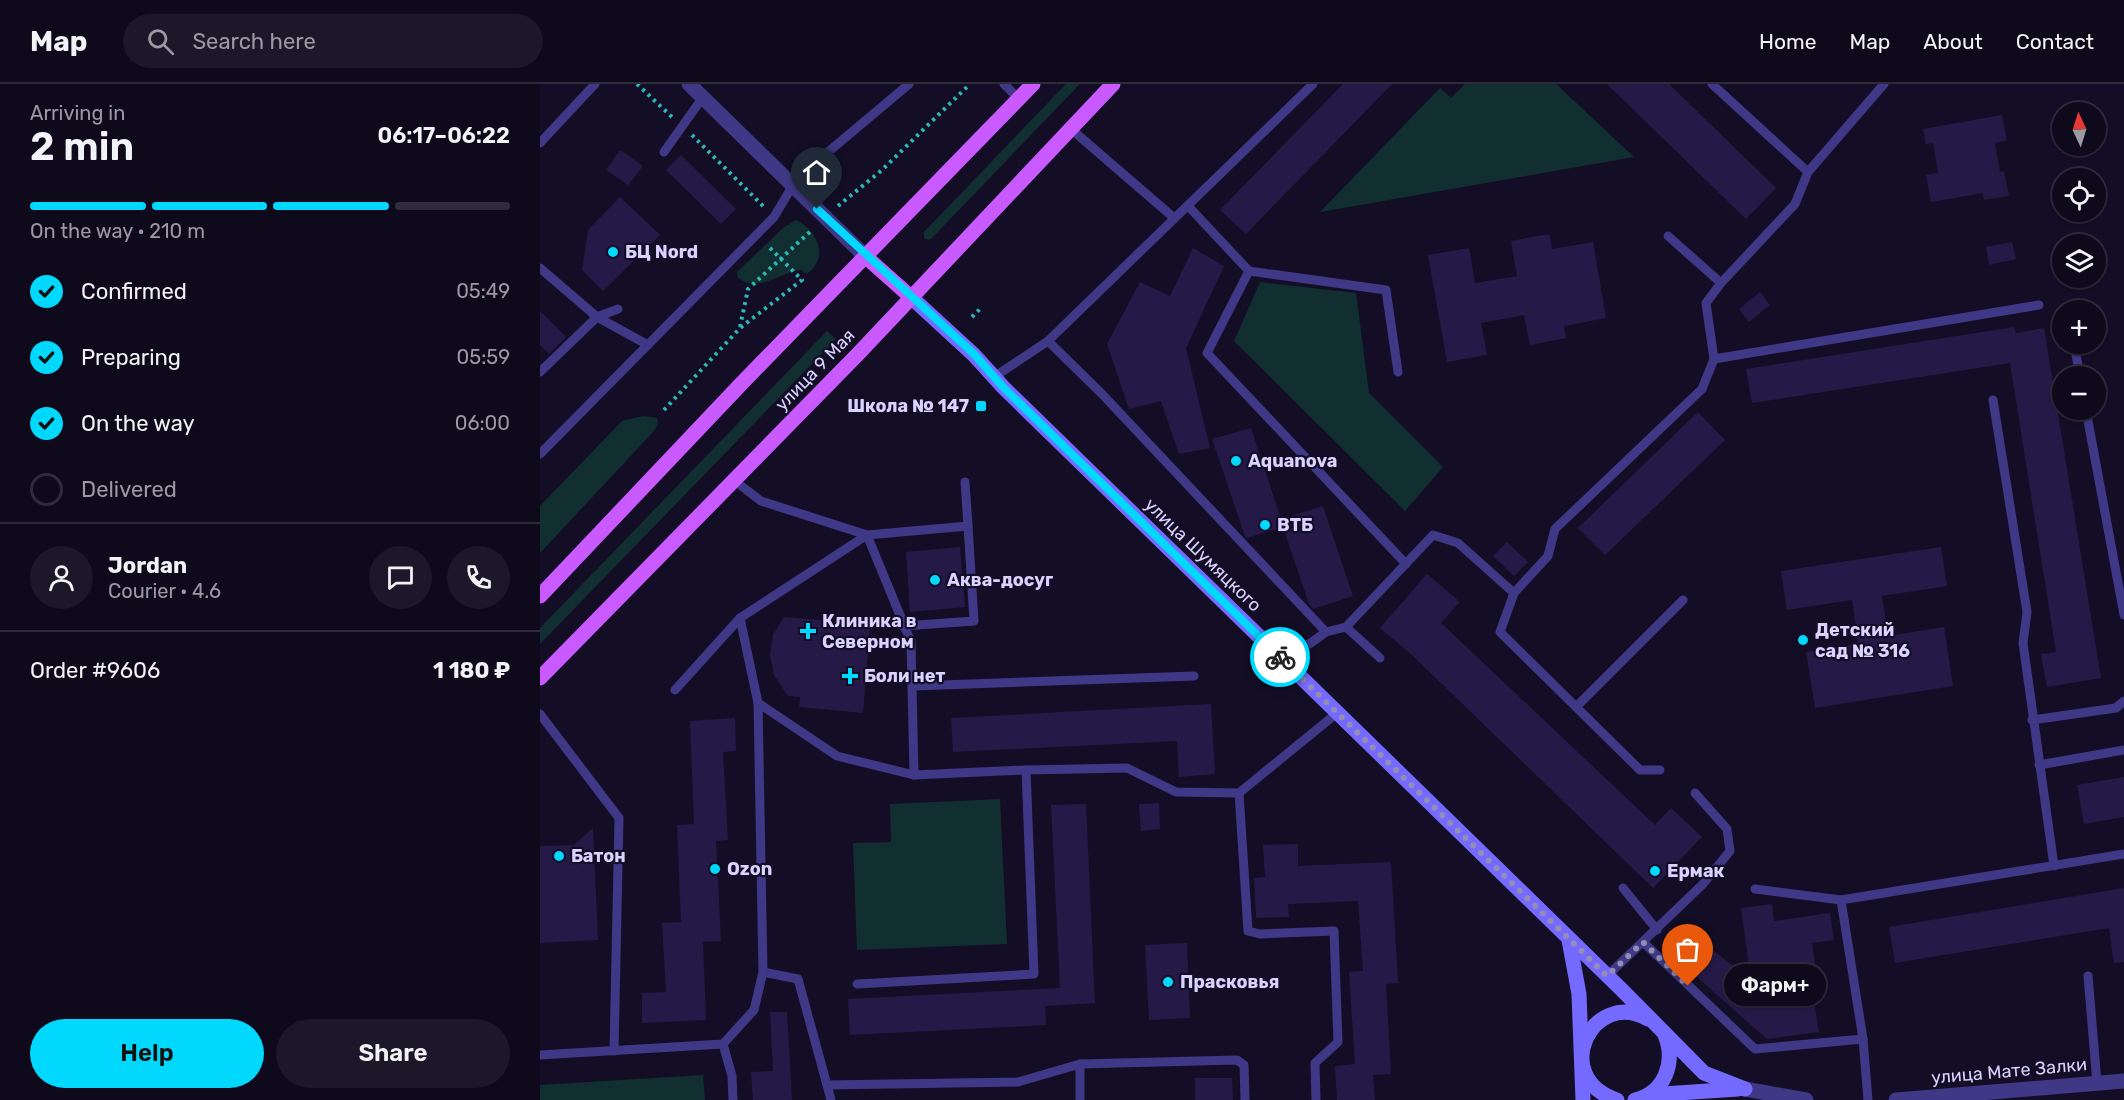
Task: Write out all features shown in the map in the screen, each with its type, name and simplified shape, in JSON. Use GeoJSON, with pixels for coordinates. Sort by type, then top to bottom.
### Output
{"type":"FeatureCollection","features":[{"type":"Feature","properties":{"kind":"main road"},"geometry":{"type":"LineString","coordinates":[[540,596],[741,384],[1033,84]]}},
{"type":"Feature","properties":{"kind":"main road","name":"улица 9 Мая"},"geometry":{"type":"LineString","coordinates":[[540,678],[912,298],[1113,84]]}},
{"type":"Feature","properties":{"kind":"main road"},"geometry":{"type":"LineString","coordinates":[[866,257],[912,298]]}},
{"type":"Feature","properties":{"kind":"street"},"geometry":{"type":"LineString","coordinates":[[689,84],[866,257]]}},
{"type":"Feature","properties":{"kind":"street","name":"улица Шумяцкого"},"geometry":{"type":"LineString","coordinates":[[912,298],[974,354],[993,377],[1704,1073],[1744,1089]]}},
{"type":"Feature","properties":{"kind":"street"},"geometry":{"type":"LineString","coordinates":[[1569,940],[1579,994],[1582,1100]]}},
{"type":"Feature","properties":{"kind":"street"},"geometry":{"type":"LineString","coordinates":[[1617,1100],[1596,1089],[1588,1079],[1581,1053],[1591,1030],[1601,1020],[1614,1014],[1628,1012],[1642,1015],[1659,1028],[1669,1046],[1670,1060],[1667,1074],[1659,1086],[1641,1097]]}},
{"type":"Feature","properties":{"kind":"street","name":"улица Мате Залки"},"geometry":{"type":"LineString","coordinates":[[1896,1100],[2124,1081]]}},
{"type":"Feature","properties":{"kind":"street"},"geometry":{"type":"LineString","coordinates":[[1641,1097],[1744,1089],[1806,1100]]}},
{"type":"Feature","properties":{"kind":"lane"},"geometry":{"type":"LineString","coordinates":[[540,143],[596,84]]}},
{"type":"Feature","properties":{"kind":"lane"},"geometry":{"type":"LineString","coordinates":[[540,454],[774,217],[793,185],[815,163],[909,84]]}},
{"type":"Feature","properties":{"kind":"lane"},"geometry":{"type":"LineString","coordinates":[[1004,84],[1019,99]]}},
{"type":"Feature","properties":{"kind":"lane"},"geometry":{"type":"LineString","coordinates":[[993,377],[1048,341],[1173,217],[1189,207],[1313,84]]}},
{"type":"Feature","properties":{"kind":"lane"},"geometry":{"type":"LineString","coordinates":[[1712,84],[1808,172]]}},
{"type":"Feature","properties":{"kind":"lane"},"geometry":{"type":"LineString","coordinates":[[1660,770],[1640,770],[1500,632],[1514,593],[1548,556],[1555,529],[1702,389],[1714,359],[1706,303],[1720,283],[1795,204],[1808,172],[1884,84]]}},
{"type":"Feature","properties":{"kind":"lane"},"geometry":{"type":"LineString","coordinates":[[664,152],[703,98]]}},
{"type":"Feature","properties":{"kind":"lane"},"geometry":{"type":"LineString","coordinates":[[1071,129],[1173,217]]}},
{"type":"Feature","properties":{"kind":"lane"},"geometry":{"type":"LineString","coordinates":[[1189,207],[1249,271],[1386,290],[1398,372]]}},
{"type":"Feature","properties":{"kind":"lane"},"geometry":{"type":"LineString","coordinates":[[1668,236],[1720,283]]}},
{"type":"Feature","properties":{"kind":"lane"},"geometry":{"type":"LineString","coordinates":[[540,268],[597,317],[648,345]]}},
{"type":"Feature","properties":{"kind":"lane"},"geometry":{"type":"LineString","coordinates":[[1249,271],[1207,353],[1406,564]]}},
{"type":"Feature","properties":{"kind":"lane"},"geometry":{"type":"LineString","coordinates":[[1714,359],[2039,305]]}},
{"type":"Feature","properties":{"kind":"lane"},"geometry":{"type":"LineString","coordinates":[[540,372],[597,317],[618,309]]}},
{"type":"Feature","properties":{"kind":"lane"},"geometry":{"type":"LineString","coordinates":[[1048,341],[1102,394],[1326,633]]}},
{"type":"Feature","properties":{"kind":"lane"},"geometry":{"type":"LineString","coordinates":[[1993,400],[2027,612],[2023,643],[2054,866]]}},
{"type":"Feature","properties":{"kind":"lane"},"geometry":{"type":"LineString","coordinates":[[2088,420],[2124,615]]}},
{"type":"Feature","properties":{"kind":"lane"},"geometry":{"type":"LineString","coordinates":[[735,481],[761,501],[867,534],[968,526]]}},
{"type":"Feature","properties":{"kind":"lane"},"geometry":{"type":"LineString","coordinates":[[903,626],[974,621],[965,482]]}},
{"type":"Feature","properties":{"kind":"lane"},"geometry":{"type":"LineString","coordinates":[[675,690],[740,618],[867,534]]}},
{"type":"Feature","properties":{"kind":"lane"},"geometry":{"type":"LineString","coordinates":[[867,534],[911,642],[914,775]]}},
{"type":"Feature","properties":{"kind":"lane"},"geometry":{"type":"LineString","coordinates":[[1284,662],[1326,633],[1346,627],[1433,535],[1458,543],[1514,593]]}},
{"type":"Feature","properties":{"kind":"lane"},"geometry":{"type":"LineString","coordinates":[[1576,707],[1683,600]]}},
{"type":"Feature","properties":{"kind":"lane"},"geometry":{"type":"LineString","coordinates":[[540,1055],[723,1044],[754,1010],[764,972],[758,703],[740,618]]}},
{"type":"Feature","properties":{"kind":"lane"},"geometry":{"type":"LineString","coordinates":[[1346,627],[1380,658]]}},
{"type":"Feature","properties":{"kind":"lane"},"geometry":{"type":"LineString","coordinates":[[913,686],[1194,676]]}},
{"type":"Feature","properties":{"kind":"lane"},"geometry":{"type":"LineString","coordinates":[[2032,720],[2116,708],[2124,701]]}},
{"type":"Feature","properties":{"kind":"lane"},"geometry":{"type":"LineString","coordinates":[[758,703],[837,756],[914,775],[1127,768],[1176,792],[1239,793],[1337,713]]}},
{"type":"Feature","properties":{"kind":"lane"},"geometry":{"type":"LineString","coordinates":[[540,714],[619,818],[614,1050]]}},
{"type":"Feature","properties":{"kind":"lane"},"geometry":{"type":"LineString","coordinates":[[2039,765],[2124,750]]}},
{"type":"Feature","properties":{"kind":"lane"},"geometry":{"type":"LineString","coordinates":[[857,984],[1034,974],[1026,770]]}},
{"type":"Feature","properties":{"kind":"lane"},"geometry":{"type":"LineString","coordinates":[[1607,976],[1703,885],[1730,851],[1727,829],[1695,792]]}},
{"type":"Feature","properties":{"kind":"lane"},"geometry":{"type":"LineString","coordinates":[[1239,793],[1248,931],[1260,934],[1334,931],[1338,1042],[1315,1063],[1316,1100]]}},
{"type":"Feature","properties":{"kind":"lane"},"geometry":{"type":"LineString","coordinates":[[1755,889],[1841,900],[2124,854]]}},
{"type":"Feature","properties":{"kind":"lane"},"geometry":{"type":"LineString","coordinates":[[1623,888],[1656,930]]}},
{"type":"Feature","properties":{"kind":"lane"},"geometry":{"type":"LineString","coordinates":[[1841,900],[1863,1039],[1868,1100]]}},
{"type":"Feature","properties":{"kind":"lane"},"geometry":{"type":"LineString","coordinates":[[1643,942],[1755,1049],[1863,1039]]}},
{"type":"Feature","properties":{"kind":"lane"},"geometry":{"type":"LineString","coordinates":[[764,972],[798,980],[831,1100]]}},
{"type":"Feature","properties":{"kind":"lane"},"geometry":{"type":"LineString","coordinates":[[2088,976],[2097,1083]]}},
{"type":"Feature","properties":{"kind":"lane"},"geometry":{"type":"LineString","coordinates":[[723,1044],[732,1076],[733,1100]]}},
{"type":"Feature","properties":{"kind":"lane"},"geometry":{"type":"LineString","coordinates":[[827,1085],[1018,1082],[1080,1064],[1237,1060],[1244,1065],[1245,1100]]}},
{"type":"Feature","properties":{"kind":"lane"},"geometry":{"type":"LineString","coordinates":[[1080,1064],[1080,1100]]}},
{"type":"Feature","properties":{"kind":"path"},"geometry":{"type":"LineString","coordinates":[[637,84],[774,217]]}},
{"type":"Feature","properties":{"kind":"path"},"geometry":{"type":"LineString","coordinates":[[838,206],[882,170],[970,84]]}},
{"type":"Feature","properties":{"kind":"path"},"geometry":{"type":"LineString","coordinates":[[740,328],[748,289],[814,227]]}},
{"type":"Feature","properties":{"kind":"path"},"geometry":{"type":"LineString","coordinates":[[664,410],[740,328],[802,280],[756,233]]}},
{"type":"Feature","properties":{"kind":"path"},"geometry":{"type":"LineString","coordinates":[[972,316],[982,307]]}},
{"type":"Feature","properties":{"kind":"green space"},"geometry":{"type":"Polygon","coordinates":[[[1066,84],[1080,84],[930,240],[924,238],[924,232],[1066,84]]]}},
{"type":"Feature","properties":{"kind":"green space"},"geometry":{"type":"Polygon","coordinates":[[[1465,84],[1556,84],[1634,157],[1320,212],[1440,88],[1451,98],[1465,84]]]}},
{"type":"Feature","properties":{"kind":"green space"},"geometry":{"type":"Polygon","coordinates":[[[796,220],[810,231],[818,245],[818,261],[813,268],[806,274],[801,270],[761,283],[753,284],[738,278],[737,272],[783,228],[796,220]]]}},
{"type":"Feature","properties":{"kind":"green space"},"geometry":{"type":"Polygon","coordinates":[[[1260,282],[1356,293],[1369,393],[1443,467],[1405,511],[1234,341],[1260,282]]]}},
{"type":"Feature","properties":{"kind":"green space"},"geometry":{"type":"Polygon","coordinates":[[[827,331],[836,339],[540,644],[540,628],[827,331]]]}},
{"type":"Feature","properties":{"kind":"green space"},"geometry":{"type":"Polygon","coordinates":[[[643,416],[657,418],[658,424],[654,431],[540,553],[540,506],[622,421],[643,416]]]}},
{"type":"Feature","properties":{"kind":"green space"},"geometry":{"type":"Polygon","coordinates":[[[1000,799],[1007,944],[857,950],[853,843],[891,842],[890,804],[1000,799]]]}},
{"type":"Feature","properties":{"kind":"green space"},"geometry":{"type":"Polygon","coordinates":[[[703,1075],[705,1100],[540,1100],[540,1085],[703,1075]]]}},
{"type":"Feature","properties":{"kind":"building"},"geometry":{"type":"Polygon","coordinates":[[[1343,84],[1392,84],[1246,234],[1220,210],[1343,84]]]}},
{"type":"Feature","properties":{"kind":"building"},"geometry":{"type":"Polygon","coordinates":[[[1607,84],[1669,84],[1776,188],[1746,219],[1607,84]]]}},
{"type":"Feature","properties":{"kind":"building"},"geometry":{"type":"Polygon","coordinates":[[[2002,115],[2007,140],[1995,143],[2000,172],[2004,171],[2009,196],[1984,200],[1983,193],[1931,202],[1926,175],[1938,173],[1933,143],[1926,144],[1923,129],[2002,115]]]}},
{"type":"Feature","properties":{"kind":"building"},"geometry":{"type":"Polygon","coordinates":[[[620,150],[643,166],[628,185],[606,170],[620,150]]]}},
{"type":"Feature","properties":{"kind":"building"},"geometry":{"type":"Polygon","coordinates":[[[681,155],[736,209],[721,224],[666,170],[681,155]]]}},
{"type":"Feature","properties":{"kind":"building","name":"БЦ Nord"},"geometry":{"type":"Polygon","coordinates":[[[620,197],[660,235],[603,291],[582,270],[588,230],[620,197]]]}},
{"type":"Feature","properties":{"kind":"building"},"geometry":{"type":"Polygon","coordinates":[[[1549,234],[1552,249],[1593,242],[1606,318],[1564,326],[1566,338],[1530,345],[1524,315],[1481,323],[1487,355],[1447,362],[1428,255],[1469,248],[1475,283],[1517,276],[1511,241],[1549,234]]]}},
{"type":"Feature","properties":{"kind":"building"},"geometry":{"type":"Polygon","coordinates":[[[2012,242],[2016,259],[1989,265],[1986,247],[2012,242]]]}},
{"type":"Feature","properties":{"kind":"building"},"geometry":{"type":"Polygon","coordinates":[[[1193,248],[1224,266],[1186,348],[1210,448],[1179,454],[1161,401],[1129,409],[1107,344],[1140,282],[1170,296],[1193,248]]]}},
{"type":"Feature","properties":{"kind":"building"},"geometry":{"type":"Polygon","coordinates":[[[1760,292],[1770,305],[1749,322],[1739,309],[1760,292]]]}},
{"type":"Feature","properties":{"kind":"building"},"geometry":{"type":"Polygon","coordinates":[[[540,311],[566,337],[549,354],[540,345],[540,311]]]}},
{"type":"Feature","properties":{"kind":"building"},"geometry":{"type":"Polygon","coordinates":[[[2014,327],[2016,333],[2044,328],[2052,377],[2052,420],[2059,420],[2101,678],[2047,687],[2041,654],[2056,652],[2010,363],[1752,403],[1746,369],[2014,327]]]}},
{"type":"Feature","properties":{"kind":"building"},"geometry":{"type":"Polygon","coordinates":[[[1698,412],[1725,440],[1605,555],[1578,528],[1698,412]]]}},
{"type":"Feature","properties":{"kind":"building"},"geometry":{"type":"Polygon","coordinates":[[[1251,428],[1281,519],[1323,506],[1353,596],[1313,609],[1309,604],[1283,527],[1247,538],[1245,536],[1212,439],[1251,428]]]}},
{"type":"Feature","properties":{"kind":"building"},"geometry":{"type":"Polygon","coordinates":[[[1507,542],[1528,562],[1514,576],[1493,556],[1507,542]]]}},
{"type":"Feature","properties":{"kind":"building","name":"Аква-досуг"},"geometry":{"type":"Polygon","coordinates":[[[960,547],[965,607],[910,612],[906,552],[960,547]]]}},
{"type":"Feature","properties":{"kind":"building"},"geometry":{"type":"Polygon","coordinates":[[[1941,547],[1947,586],[1882,596],[1888,636],[1944,627],[1953,686],[1815,708],[1806,652],[1858,644],[1852,600],[1787,610],[1781,571],[1941,547]]]}},
{"type":"Feature","properties":{"kind":"building"},"geometry":{"type":"Polygon","coordinates":[[[1427,574],[1460,602],[1441,623],[1655,825],[1671,808],[1702,837],[1653,888],[1413,656],[1380,628],[1427,574]]]}},
{"type":"Feature","properties":{"kind":"building"},"geometry":{"type":"Polygon","coordinates":[[[784,617],[870,624],[863,713],[799,707],[800,697],[788,696],[774,675],[770,655],[773,635],[784,617]]]}},
{"type":"Feature","properties":{"kind":"building"},"geometry":{"type":"Polygon","coordinates":[[[1211,704],[1215,774],[1179,777],[1177,741],[953,752],[951,718],[1211,704]]]}},
{"type":"Feature","properties":{"kind":"building"},"geometry":{"type":"Polygon","coordinates":[[[735,718],[736,751],[723,752],[728,840],[716,841],[721,941],[703,942],[706,1020],[642,1023],[642,993],[666,992],[662,923],[681,922],[677,825],[694,824],[690,721],[735,718]]]}},
{"type":"Feature","properties":{"kind":"building"},"geometry":{"type":"Polygon","coordinates":[[[2124,777],[2124,817],[2084,824],[2077,785],[2124,777]]]}},
{"type":"Feature","properties":{"kind":"building"},"geometry":{"type":"Polygon","coordinates":[[[1159,803],[1160,829],[1141,831],[1139,804],[1159,803]]]}},
{"type":"Feature","properties":{"kind":"building"},"geometry":{"type":"Polygon","coordinates":[[[1086,804],[1095,1003],[1045,1006],[1046,1025],[850,1035],[848,999],[1060,988],[1051,805],[1086,804]]]}},
{"type":"Feature","properties":{"kind":"building"},"geometry":{"type":"Polygon","coordinates":[[[593,828],[598,940],[540,943],[540,846],[574,845],[593,828]]]}},
{"type":"Feature","properties":{"kind":"building"},"geometry":{"type":"Polygon","coordinates":[[[1298,844],[1298,866],[1391,862],[1398,983],[1386,984],[1391,1074],[1373,1075],[1375,1100],[1337,1100],[1335,1066],[1355,1064],[1349,972],[1363,971],[1358,901],[1288,904],[1289,917],[1256,918],[1254,878],[1265,877],[1263,845],[1298,844]]]}},
{"type":"Feature","properties":{"kind":"building"},"geometry":{"type":"Polygon","coordinates":[[[2124,888],[2124,962],[2114,963],[2109,928],[1895,963],[1889,927],[2124,888]]]}},
{"type":"Feature","properties":{"kind":"building"},"geometry":{"type":"Polygon","coordinates":[[[1772,904],[1774,921],[1830,913],[1834,940],[1812,943],[1820,1000],[1814,1001],[1819,1032],[1767,1039],[1673,956],[1695,936],[1751,980],[1741,908],[1772,904]]]}},
{"type":"Feature","properties":{"kind":"building","name":"Прасковья"},"geometry":{"type":"Polygon","coordinates":[[[1187,943],[1190,1018],[1149,1020],[1145,945],[1187,943]]]}},
{"type":"Feature","properties":{"kind":"building"},"geometry":{"type":"Polygon","coordinates":[[[770,1012],[787,1012],[792,1100],[753,1100],[751,1072],[773,1071],[770,1012]]]}},
{"type":"Feature","properties":{"kind":"building"},"geometry":{"type":"Polygon","coordinates":[[[1195,1078],[1232,1078],[1233,1100],[1195,1100],[1195,1078]]]}},
{"type":"Feature","properties":{"kind":"way so far"},"geometry":{"type":"LineString","coordinates":[[1280,657],[1607,976],[1643,942],[1688,986]]}},
{"type":"Feature","properties":{"kind":"place","name":"БЦ Nord"},"geometry":{"type":"Point","coordinates":[613,252]}},
{"type":"Feature","properties":{"kind":"place","name":"Школа № 147"},"geometry":{"type":"Point","coordinates":[981,406]}},
{"type":"Feature","properties":{"kind":"place","name":"Aquanova"},"geometry":{"type":"Point","coordinates":[1236,461]}},
{"type":"Feature","properties":{"kind":"place","name":"ВТБ"},"geometry":{"type":"Point","coordinates":[1265,525]}},
{"type":"Feature","properties":{"kind":"place","name":"Аква-досуг"},"geometry":{"type":"Point","coordinates":[935,580]}},
{"type":"Feature","properties":{"kind":"place","name":"Клиника в Северном"},"geometry":{"type":"Point","coordinates":[808,631]}},
{"type":"Feature","properties":{"kind":"place","name":"Детский сад № 316"},"geometry":{"type":"Point","coordinates":[1803,640]}},
{"type":"Feature","properties":{"kind":"place","name":"Боли нет"},"geometry":{"type":"Point","coordinates":[850,676]}},
{"type":"Feature","properties":{"kind":"place","name":"Батон"},"geometry":{"type":"Point","coordinates":[559,856]}},
{"type":"Feature","properties":{"kind":"place","name":"Ozon"},"geometry":{"type":"Point","coordinates":[715,869]}},
{"type":"Feature","properties":{"kind":"place","name":"Ермак"},"geometry":{"type":"Point","coordinates":[1655,871]}},
{"type":"Feature","properties":{"kind":"place","name":"Прасковья"},"geometry":{"type":"Point","coordinates":[1168,982]}},
{"type":"Feature","properties":{"kind":"place","name":"Фарм+"},"geometry":{"type":"Point","coordinates":[1688,986]}},
{"type":"Feature","properties":{"kind":"route"},"geometry":{"type":"LineString","coordinates":[[817,209],[866,257],[974,354],[1003,387],[1280,657]]}}]}
